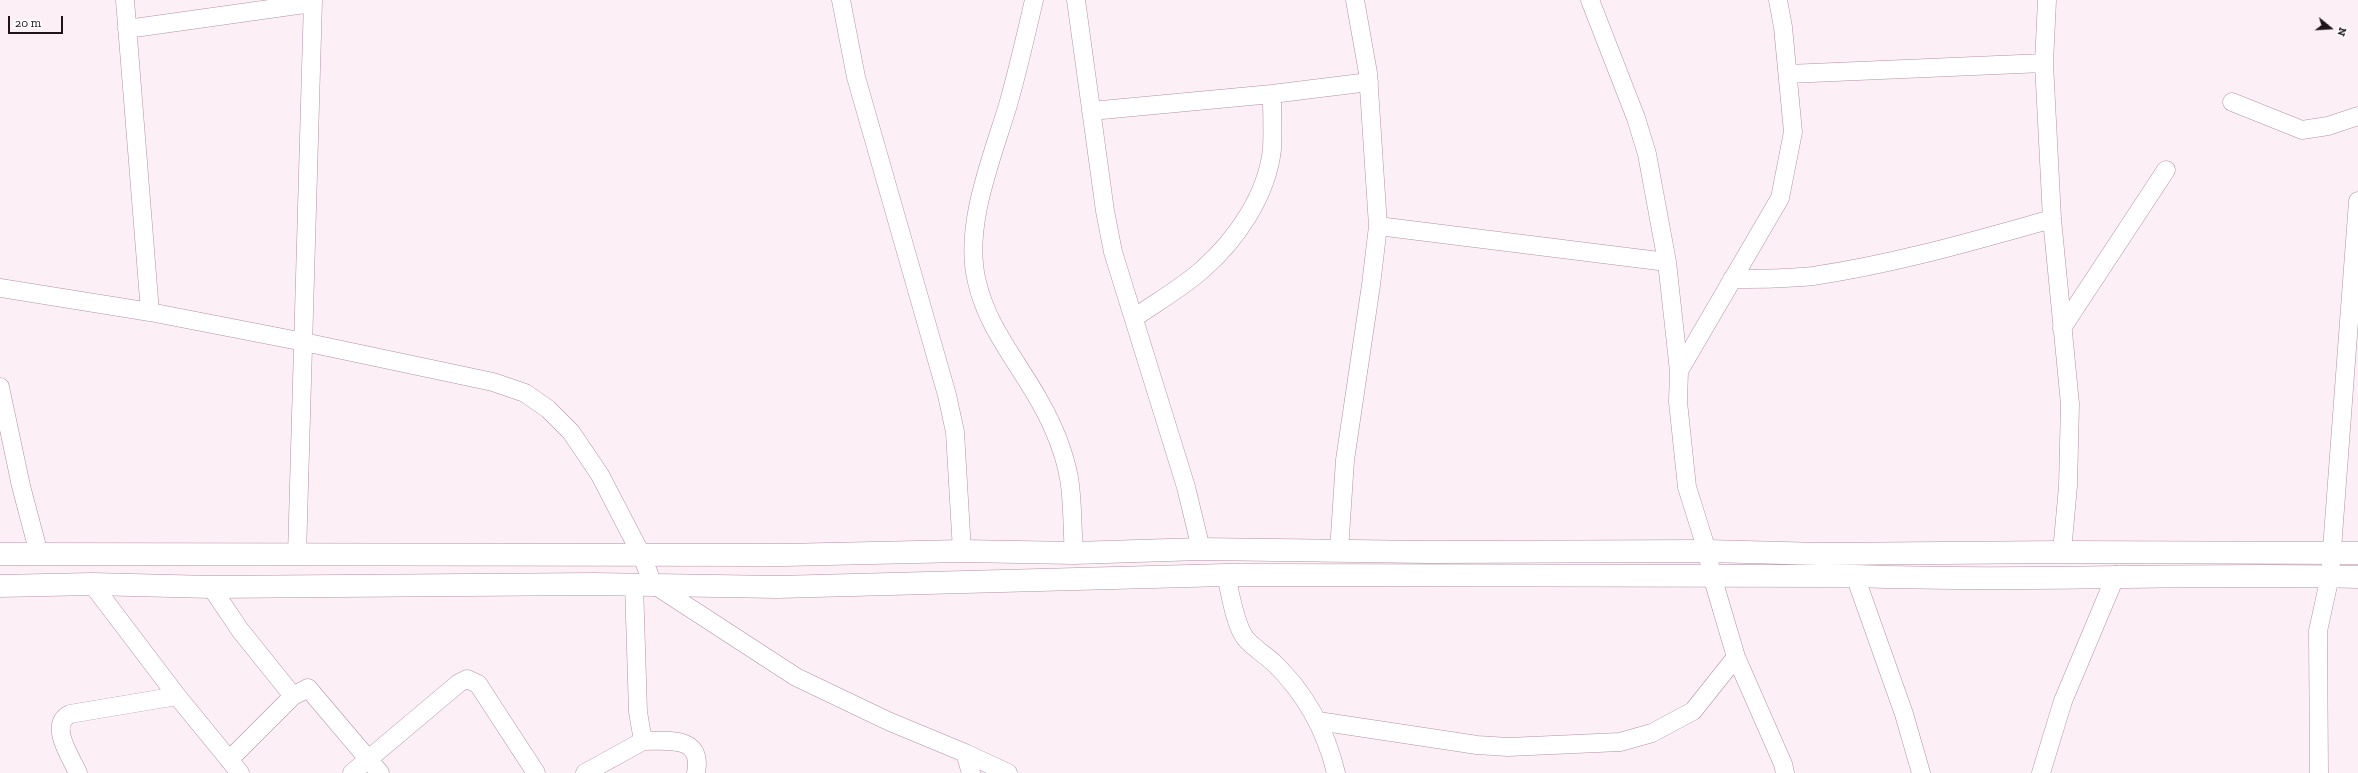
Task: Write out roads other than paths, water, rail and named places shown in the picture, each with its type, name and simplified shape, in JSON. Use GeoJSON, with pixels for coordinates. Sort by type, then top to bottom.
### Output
{"type":"FeatureCollection","features":[{"type":"Feature","properties":{"kind":"street"},"geometry":{"type":"LineString","coordinates":[[125,0],[150,312]]}},
{"type":"Feature","properties":{"kind":"street"},"geometry":{"type":"LineString","coordinates":[[841,0],[856,77],[948,395],[955,432],[962,551]]}},
{"type":"Feature","properties":{"kind":"street"},"geometry":{"type":"LineString","coordinates":[[1034,0],[1023,50],[982,194],[975,226],[973,249],[976,281],[988,317],[1040,402],[1061,448],[1069,477],[1068,553],[1063,579]]}},
{"type":"Feature","properties":{"kind":"street"},"geometry":{"type":"LineString","coordinates":[[1076,0],[1105,212],[1113,252],[1186,487],[1201,550]]}},
{"type":"Feature","properties":{"kind":"street"},"geometry":{"type":"LineString","coordinates":[[1339,551],[1345,460],[1370,293],[1378,226],[1369,82],[1355,0]]}},
{"type":"Feature","properties":{"kind":"street"},"geometry":{"type":"LineString","coordinates":[[1590,0],[1636,118],[1647,154],[1667,262],[1680,371],[1678,402],[1687,487],[1707,551],[1712,576],[1736,657],[1783,764],[1785,773]]}},
{"type":"Feature","properties":{"kind":"street"},"geometry":{"type":"LineString","coordinates":[[1680,371],[1780,198],[1793,132],[1788,74],[1778,0]]}},
{"type":"Feature","properties":{"kind":"street"},"geometry":{"type":"LineString","coordinates":[[2047,0],[2044,63],[2052,219],[2070,404],[2068,486],[2062,552]]}},
{"type":"Feature","properties":{"kind":"street"},"geometry":{"type":"LineString","coordinates":[[127,29],[312,2],[304,342],[297,555]]}},
{"type":"Feature","properties":{"kind":"street"},"geometry":{"type":"LineString","coordinates":[[1788,74],[2044,63]]}},
{"type":"Feature","properties":{"kind":"street"},"geometry":{"type":"LineString","coordinates":[[1092,110],[1272,94],[1369,82]]}},
{"type":"Feature","properties":{"kind":"street"},"geometry":{"type":"LineString","coordinates":[[1134,318],[1203,269],[1236,234],[1255,203],[1268,170],[1272,149],[1272,94]]}},
{"type":"Feature","properties":{"kind":"street"},"geometry":{"type":"LineString","coordinates":[[2232,102],[2302,130],[2328,126],[2358,116]]}},
{"type":"Feature","properties":{"kind":"street"},"geometry":{"type":"LineString","coordinates":[[2062,328],[2166,170]]}},
{"type":"Feature","properties":{"kind":"street"},"geometry":{"type":"LineString","coordinates":[[2319,773],[2318,631],[2330,576],[2358,201]]}},
{"type":"Feature","properties":{"kind":"street"},"geometry":{"type":"LineString","coordinates":[[1732,279],[1812,276],[1873,266],[1937,252],[2052,219]]}},
{"type":"Feature","properties":{"kind":"street"},"geometry":{"type":"LineString","coordinates":[[1378,226],[1667,262]]}},
{"type":"Feature","properties":{"kind":"street"},"geometry":{"type":"LineString","coordinates":[[0,288],[150,312],[304,342],[493,382],[525,393],[548,409],[571,432],[600,475],[641,554],[644,584],[638,712],[643,740]]}},
{"type":"Feature","properties":{"kind":"street"},"geometry":{"type":"LineString","coordinates":[[0,387],[20,486],[40,554]]}},
{"type":"Feature","properties":{"kind":"street"},"geometry":{"type":"LineString","coordinates":[[0,554],[783,555],[962,551],[1068,553],[1201,550],[1428,552],[1707,551],[1851,555],[2062,552],[2358,552]]}},
{"type":"Feature","properties":{"kind":"street"},"geometry":{"type":"LineString","coordinates":[[236,555],[236,586]]}},
{"type":"Feature","properties":{"kind":"street"},"geometry":{"type":"LineString","coordinates":[[1226,575],[1238,621],[1245,639],[1290,679],[1318,721],[1336,773]]}},
{"type":"Feature","properties":{"kind":"street"},"geometry":{"type":"LineString","coordinates":[[0,586],[92,584],[211,587],[644,584],[778,587],[1226,575],[1855,576],[1932,579],[2116,576],[2358,577]]}},
{"type":"Feature","properties":{"kind":"street"},"geometry":{"type":"LineString","coordinates":[[1855,576],[1904,714],[1921,773]]}},
{"type":"Feature","properties":{"kind":"street"},"geometry":{"type":"LineString","coordinates":[[2041,773],[2063,701],[2116,576]]}},
{"type":"Feature","properties":{"kind":"street"},"geometry":{"type":"LineString","coordinates":[[92,584],[177,696],[234,767],[293,696],[303,689],[308,688],[380,773]]}},
{"type":"Feature","properties":{"kind":"street"},"geometry":{"type":"LineString","coordinates":[[644,584],[796,677],[888,721],[965,753],[1008,773]]}},
{"type":"Feature","properties":{"kind":"street"},"geometry":{"type":"LineString","coordinates":[[211,587],[240,630],[293,696]]}},
{"type":"Feature","properties":{"kind":"street"},"geometry":{"type":"LineString","coordinates":[[1318,721],[1477,745],[1508,747],[1620,742],[1652,733],[1693,711],[1736,657]]}},
{"type":"Feature","properties":{"kind":"street"},"geometry":{"type":"LineString","coordinates":[[352,773],[459,683],[467,679],[478,684],[536,773]]}},
{"type":"Feature","properties":{"kind":"street"},"geometry":{"type":"LineString","coordinates":[[78,773],[60,732],[61,721],[64,716],[177,696]]}},
{"type":"Feature","properties":{"kind":"street"},"geometry":{"type":"LineString","coordinates":[[585,773],[643,740],[683,742],[691,748],[696,756],[696,773]]}},
{"type":"Feature","properties":{"kind":"street"},"geometry":{"type":"LineString","coordinates":[[965,753],[971,773]]}}]}
